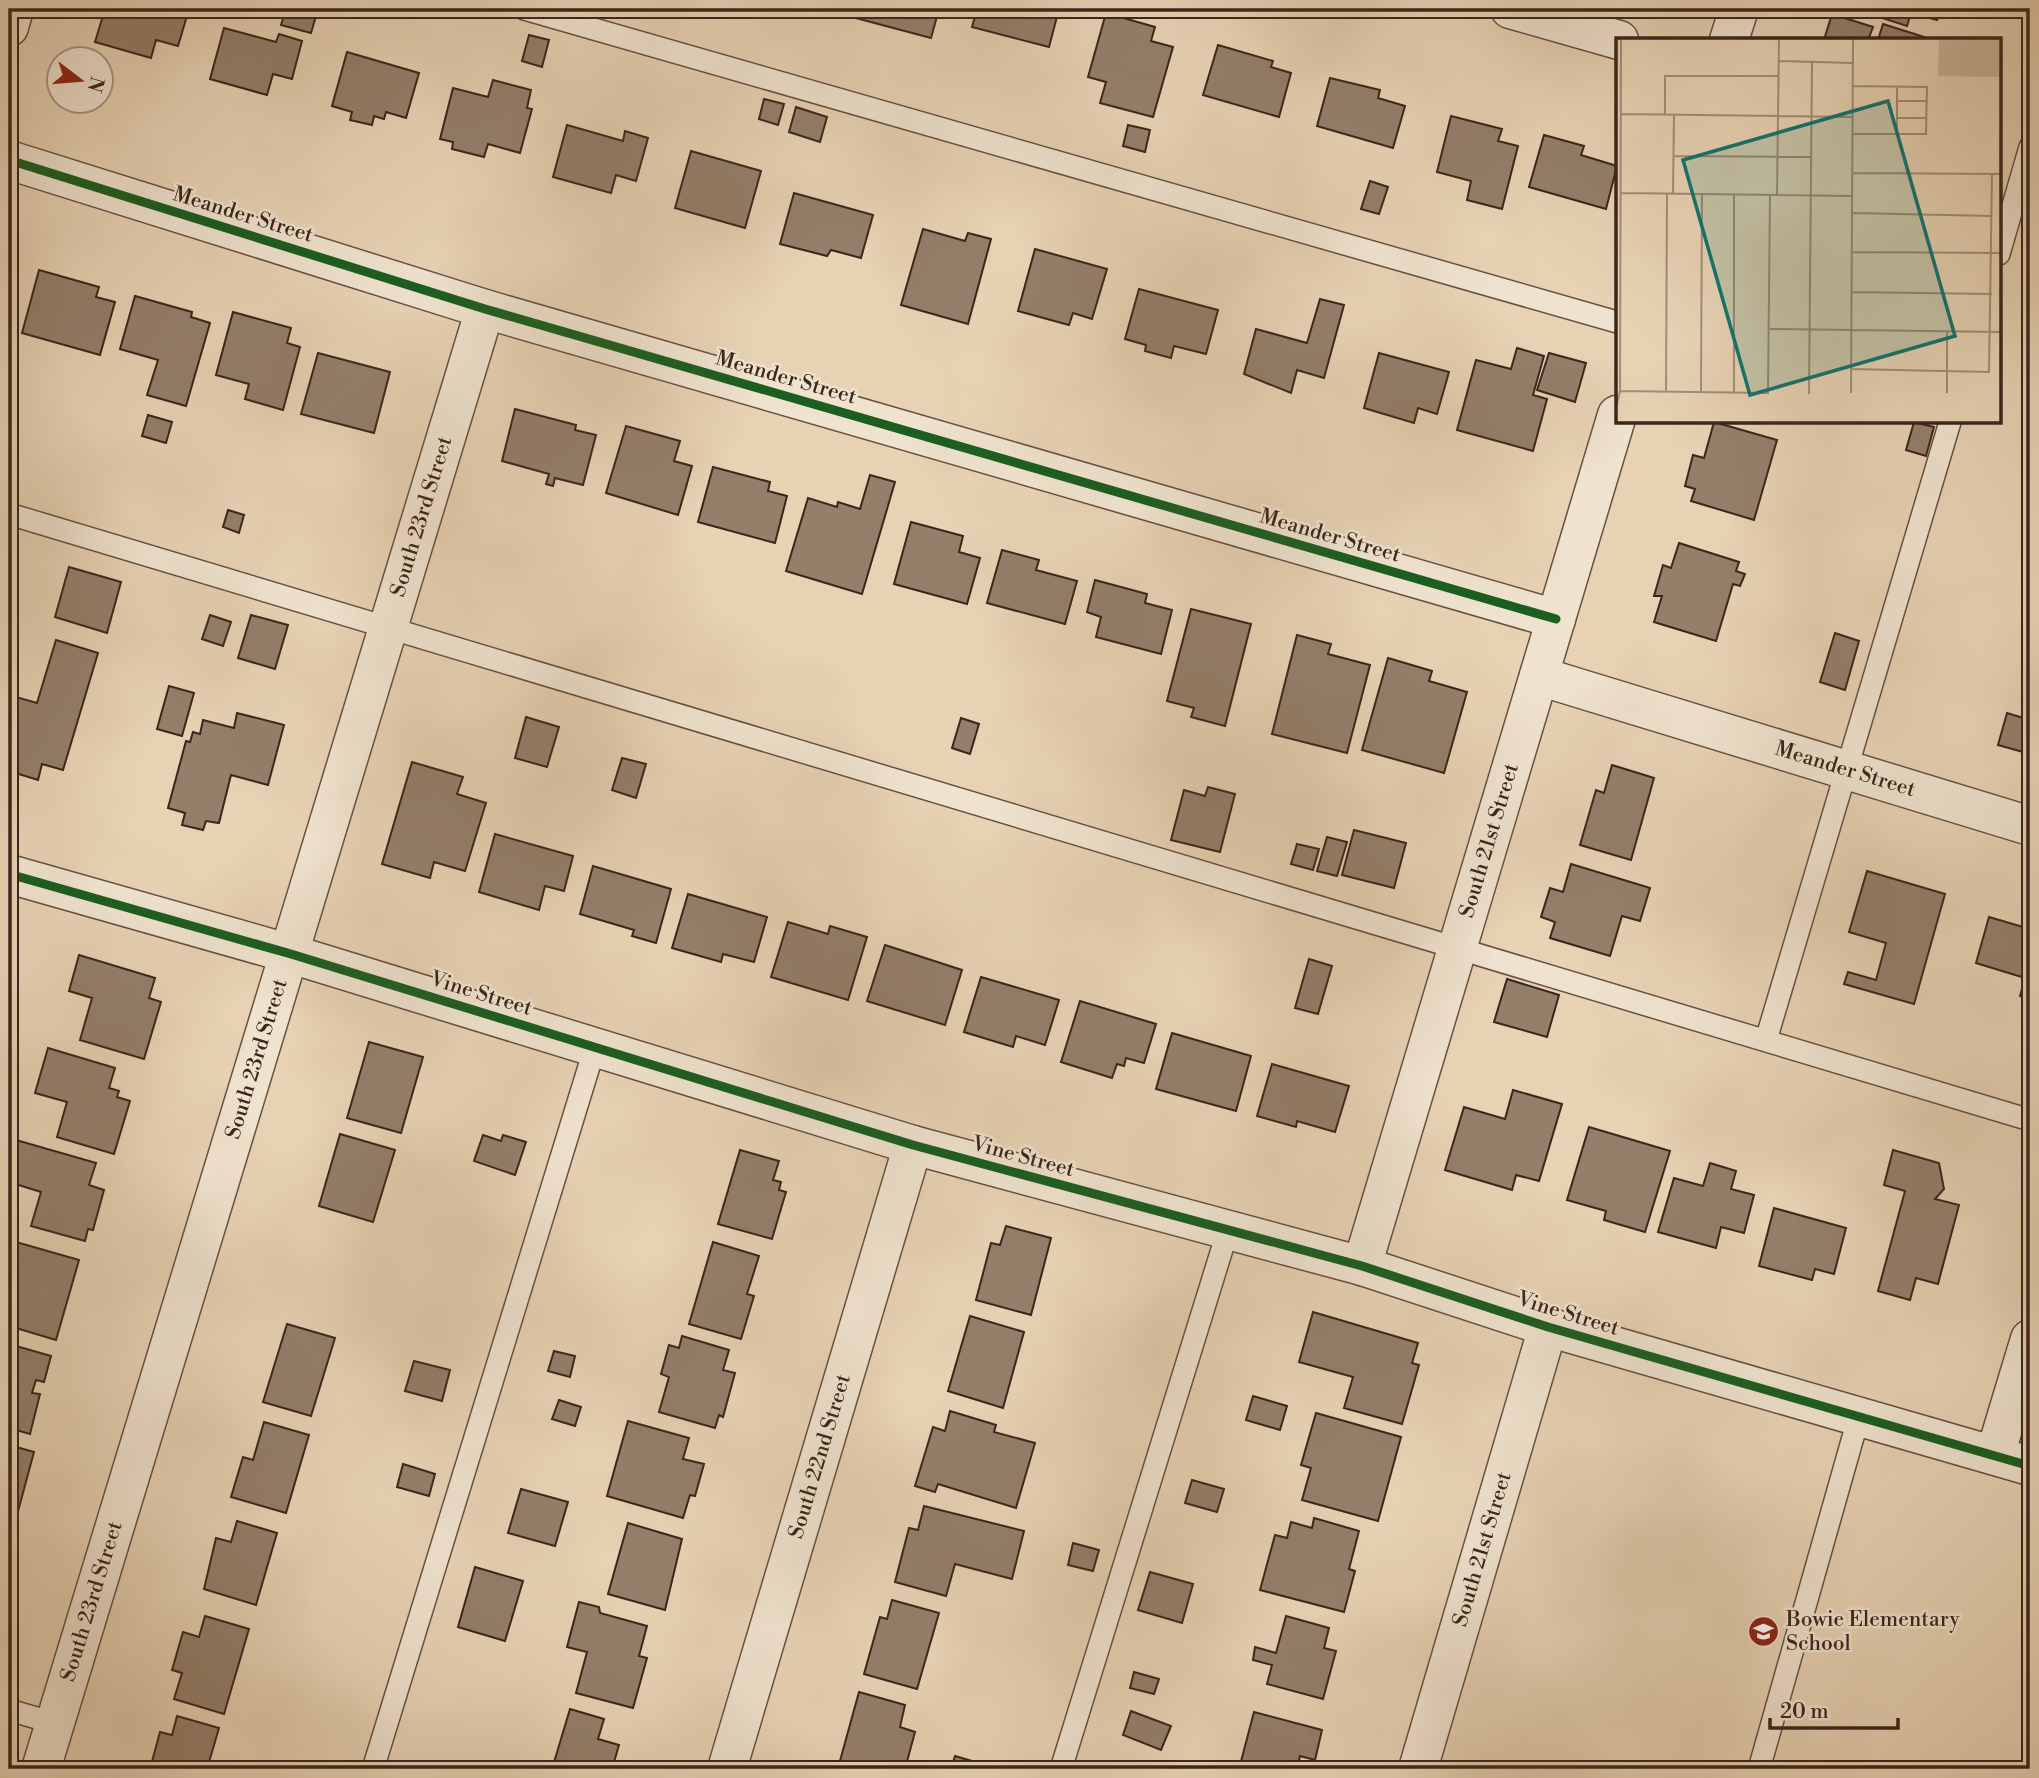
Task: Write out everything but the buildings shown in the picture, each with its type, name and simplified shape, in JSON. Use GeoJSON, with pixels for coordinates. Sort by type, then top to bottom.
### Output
{"type":"FeatureCollection","features":[{"type":"Feature","properties":{"kind":"street"},"geometry":{"type":"LineString","coordinates":[[9,27],[14,9]]}},
{"type":"Feature","properties":{"kind":"street"},"geometry":{"type":"LineString","coordinates":[[1510,9],[1616,39]]}},
{"type":"Feature","properties":{"kind":"street"},"geometry":{"type":"LineString","coordinates":[[1730,38],[1738,9]]}},
{"type":"Feature","properties":{"kind":"street","name":"Meander Street"},"geometry":{"type":"LineString","coordinates":[[9,160],[485,309],[1556,619]]}},
{"type":"Feature","properties":{"kind":"street","name":"South 23rd Street"},"geometry":{"type":"LineString","coordinates":[[41,1769],[390,629],[485,309]]}},
{"type":"Feature","properties":{"kind":"street","name":"South 21st Street"},"geometry":{"type":"LineString","coordinates":[[1363,1266],[1616,418]]}},
{"type":"Feature","properties":{"kind":"street","name":"Meander Street"},"geometry":{"type":"LineString","coordinates":[[1539,676],[2030,826]]}},
{"type":"Feature","properties":{"kind":"street","name":"Vine Street"},"geometry":{"type":"LineString","coordinates":[[9,874],[291,954],[913,1145],[1363,1266],[1548,1327],[2012,1460]]}},
{"type":"Feature","properties":{"kind":"street","name":"South 22nd Street"},"geometry":{"type":"LineString","coordinates":[[727,1769],[913,1145]]}},
{"type":"Feature","properties":{"kind":"street","name":"South 21st Street"},"geometry":{"type":"LineString","coordinates":[[1418,1769],[1548,1327]]}},
{"type":"Feature","properties":{"kind":"street"},"geometry":{"type":"LineString","coordinates":[[2012,1460],[2030,1339]]}},
{"type":"Feature","properties":{"kind":"lane"},"geometry":{"type":"LineString","coordinates":[[524,9],[1616,322]]}},
{"type":"Feature","properties":{"kind":"lane"},"geometry":{"type":"LineString","coordinates":[[2000,251],[2030,147]]}},
{"type":"Feature","properties":{"kind":"lane"},"geometry":{"type":"LineString","coordinates":[[1766,1040],[1949,424]]}},
{"type":"Feature","properties":{"kind":"lane"},"geometry":{"type":"LineString","coordinates":[[9,514],[2030,1119]]}},
{"type":"Feature","properties":{"kind":"lane"},"geometry":{"type":"LineString","coordinates":[[373,1769],[595,1048]]}},
{"type":"Feature","properties":{"kind":"lane"},"geometry":{"type":"LineString","coordinates":[[1061,1769],[1228,1230]]}},
{"type":"Feature","properties":{"kind":"lane"},"geometry":{"type":"LineString","coordinates":[[1759,1769],[1859,1416]]}},
{"type":"Feature","properties":{"kind":"lane"},"geometry":{"type":"LineString","coordinates":[[9,1710],[54,1723]]}},
{"type":"Feature","properties":{"kind":"cycle path"},"geometry":{"type":"LineString","coordinates":[[9,160],[485,309],[1556,619]]}},
{"type":"Feature","properties":{"kind":"cycle path"},"geometry":{"type":"LineString","coordinates":[[9,874],[291,954],[913,1145],[1362,1266],[1548,1327],[2030,1466]]}},
{"type":"Feature","properties":{"kind":"place","name":"Bowie Elementary School"},"geometry":{"type":"Point","coordinates":[1763,1632]}}]}
